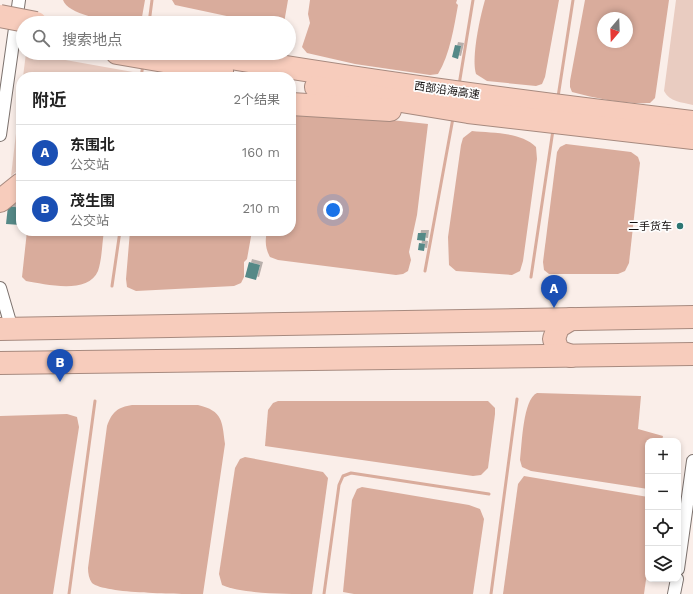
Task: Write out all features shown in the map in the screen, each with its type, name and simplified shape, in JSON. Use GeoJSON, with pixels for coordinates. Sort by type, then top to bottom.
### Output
{"type":"FeatureCollection","features":[{"type":"Feature","properties":{"kind":"highway"},"geometry":{"type":"LineString","coordinates":[[0,16],[16,19]]}},
{"type":"Feature","properties":{"kind":"highway"},"geometry":{"type":"LineString","coordinates":[[0,31],[16,34]]}},
{"type":"Feature","properties":{"kind":"highway"},"geometry":{"type":"LineString","coordinates":[[157,60],[228,72]]}},
{"type":"Feature","properties":{"kind":"highway","name":"西部沿海高速"},"geometry":{"type":"LineString","coordinates":[[242,60],[426,88],[693,122]]}},
{"type":"Feature","properties":{"kind":"highway","name":"西部沿海高速"},"geometry":{"type":"LineString","coordinates":[[296,83],[468,112],[693,138]]}},
{"type":"Feature","properties":{"kind":"highway"},"geometry":{"type":"LineString","coordinates":[[296,104],[356,110],[468,112]]}},
{"type":"Feature","properties":{"kind":"highway"},"geometry":{"type":"LineString","coordinates":[[0,201],[16,188]]}},
{"type":"Feature","properties":{"kind":"highway"},"geometry":{"type":"LineString","coordinates":[[6,329],[693,317]]}},
{"type":"Feature","properties":{"kind":"highway"},"geometry":{"type":"LineString","coordinates":[[571,319],[558,327],[554,339],[558,351],[571,356]]}},
{"type":"Feature","properties":{"kind":"highway"},"geometry":{"type":"LineString","coordinates":[[0,363],[693,354]]}},
{"type":"Feature","properties":{"kind":"street"},"geometry":{"type":"LineString","coordinates":[[17,16],[19,0]]}},
{"type":"Feature","properties":{"kind":"street"},"geometry":{"type":"LineString","coordinates":[[0,135],[16,21]]}},
{"type":"Feature","properties":{"kind":"street"},"geometry":{"type":"LineString","coordinates":[[0,288],[6,329]]}},
{"type":"Feature","properties":{"kind":"street"},"geometry":{"type":"LineString","coordinates":[[681,547],[693,461]]}},
{"type":"Feature","properties":{"kind":"street"},"geometry":{"type":"LineString","coordinates":[[674,594],[676,582]]}},
{"type":"Feature","properties":{"kind":"shaded area"},"geometry":{"type":"Polygon","coordinates":[[[63,0],[145,0],[142,16],[90,16],[67,6],[63,0]]]}},
{"type":"Feature","properties":{"kind":"shaded area"},"geometry":{"type":"Polygon","coordinates":[[[172,0],[288,0],[285,16],[227,16],[175,5],[172,0]]]}},
{"type":"Feature","properties":{"kind":"shaded area"},"geometry":{"type":"Polygon","coordinates":[[[310,0],[457,0],[456,3],[458,5],[446,58],[438,74],[430,75],[355,64],[307,53],[302,47],[310,23],[308,14],[310,0]]]}},
{"type":"Feature","properties":{"kind":"shaded area"},"geometry":{"type":"Polygon","coordinates":[[[485,0],[559,0],[545,77],[542,84],[536,86],[487,81],[476,74],[475,48],[485,0]]]}},
{"type":"Feature","properties":{"kind":"shaded area"},"geometry":{"type":"Polygon","coordinates":[[[585,0],[669,0],[655,98],[650,103],[630,103],[592,97],[572,92],[570,87],[585,0]]]}},
{"type":"Feature","properties":{"kind":"shaded area"},"geometry":{"type":"Polygon","coordinates":[[[676,0],[693,0],[693,105],[673,99],[666,95],[664,91],[676,0]]]}},
{"type":"Feature","properties":{"kind":"shaded area"},"geometry":{"type":"Polygon","coordinates":[[[25,60],[65,60],[133,72],[24,72],[25,60]]]}},
{"type":"Feature","properties":{"kind":"shaded area"},"geometry":{"type":"Polygon","coordinates":[[[296,110],[428,124],[417,215],[409,252],[411,260],[408,271],[403,274],[396,275],[278,260],[270,257],[267,251],[266,236],[296,236],[296,110]]]}},
{"type":"Feature","properties":{"kind":"shaded area"},"geometry":{"type":"Polygon","coordinates":[[[472,131],[506,134],[522,138],[536,147],[537,159],[523,261],[520,271],[512,275],[456,271],[449,265],[448,237],[461,145],[463,138],[472,131]]]}},
{"type":"Feature","properties":{"kind":"shaded area"},"geometry":{"type":"Polygon","coordinates":[[[16,134],[16,172],[11,176],[16,134]]]}},
{"type":"Feature","properties":{"kind":"shaded area"},"geometry":{"type":"Polygon","coordinates":[[[566,144],[631,152],[638,157],[640,163],[629,263],[625,271],[618,274],[549,274],[544,270],[543,262],[557,152],[560,147],[566,144]]]}},
{"type":"Feature","properties":{"kind":"shaded area"},"geometry":{"type":"Polygon","coordinates":[[[26,236],[103,236],[98,271],[93,278],[85,283],[76,286],[54,285],[26,281],[22,277],[26,236]]]}},
{"type":"Feature","properties":{"kind":"shaded area"},"geometry":{"type":"Polygon","coordinates":[[[130,236],[251,236],[247,259],[244,262],[244,277],[241,283],[234,286],[136,291],[127,287],[126,279],[130,236]]]}},
{"type":"Feature","properties":{"kind":"shaded area"},"geometry":{"type":"Polygon","coordinates":[[[537,393],[641,396],[638,429],[663,436],[663,438],[645,438],[645,489],[531,471],[522,467],[520,460],[524,423],[532,397],[537,393]]]}},
{"type":"Feature","properties":{"kind":"shaded area"},"geometry":{"type":"Polygon","coordinates":[[[278,401],[488,401],[495,408],[495,414],[488,468],[481,475],[473,476],[265,446],[268,410],[273,403],[278,401]]]}},
{"type":"Feature","properties":{"kind":"shaded area"},"geometry":{"type":"Polygon","coordinates":[[[132,405],[198,405],[212,410],[217,414],[222,423],[225,444],[203,594],[127,591],[100,587],[92,583],[90,580],[88,568],[107,426],[111,417],[116,411],[123,407],[132,405]]]}},
{"type":"Feature","properties":{"kind":"shaded area"},"geometry":{"type":"Polygon","coordinates":[[[67,414],[77,417],[79,427],[53,594],[0,594],[0,416],[67,414]]]}},
{"type":"Feature","properties":{"kind":"shaded area"},"geometry":{"type":"Polygon","coordinates":[[[245,457],[323,472],[328,478],[312,594],[253,592],[222,585],[219,574],[235,468],[240,459],[245,457]]]}},
{"type":"Feature","properties":{"kind":"shaded area"},"geometry":{"type":"Polygon","coordinates":[[[524,476],[645,496],[646,582],[644,594],[503,594],[518,484],[524,476]]]}},
{"type":"Feature","properties":{"kind":"shaded area"},"geometry":{"type":"Polygon","coordinates":[[[362,487],[469,505],[480,509],[484,519],[473,594],[354,594],[343,592],[352,500],[357,489],[362,487]]]}},
{"type":"Feature","properties":{"kind":"building"},"geometry":{"type":"Polygon","coordinates":[[[455,45],[461,46],[458,59],[452,57],[455,45]]]}},
{"type":"Feature","properties":{"kind":"building"},"geometry":{"type":"Polygon","coordinates":[[[8,206],[16,207],[16,225],[6,224],[8,206]]]}},
{"type":"Feature","properties":{"kind":"building"},"geometry":{"type":"Polygon","coordinates":[[[418,233],[426,233],[425,241],[417,240],[418,233]]]}},
{"type":"Feature","properties":{"kind":"building"},"geometry":{"type":"Polygon","coordinates":[[[419,243],[425,244],[424,251],[418,250],[419,243]]]}},
{"type":"Feature","properties":{"kind":"building"},"geometry":{"type":"Polygon","coordinates":[[[249,262],[260,265],[256,280],[245,277],[249,262]]]}},
{"type":"Feature","properties":{"kind":"waterway"},"geometry":{"type":"LineString","coordinates":[[150,16],[152,0]]}},
{"type":"Feature","properties":{"kind":"waterway"},"geometry":{"type":"LineString","coordinates":[[459,85],[473,0]]}},
{"type":"Feature","properties":{"kind":"waterway"},"geometry":{"type":"LineString","coordinates":[[558,97],[573,0]]}},
{"type":"Feature","properties":{"kind":"waterway"},"geometry":{"type":"LineString","coordinates":[[142,72],[143,65]]}},
{"type":"Feature","properties":{"kind":"waterway"},"geometry":{"type":"LineString","coordinates":[[425,271],[453,118]]}},
{"type":"Feature","properties":{"kind":"waterway"},"geometry":{"type":"LineString","coordinates":[[531,277],[553,130]]}},
{"type":"Feature","properties":{"kind":"waterway"},"geometry":{"type":"LineString","coordinates":[[112,286],[119,236]]}},
{"type":"Feature","properties":{"kind":"waterway"},"geometry":{"type":"LineString","coordinates":[[491,594],[517,399]]}},
{"type":"Feature","properties":{"kind":"waterway"},"geometry":{"type":"LineString","coordinates":[[69,594],[95,401]]}},
{"type":"Feature","properties":{"kind":"waterway"},"geometry":{"type":"LineString","coordinates":[[324,594],[339,485],[343,476],[351,473],[489,494]]}},
{"type":"Feature","properties":{"kind":"place","name":"二手货车"},"geometry":{"type":"Point","coordinates":[680,226]}},
{"type":"Feature","properties":{"kind":"place","name":"东围北"},"geometry":{"type":"Point","coordinates":[554,308]}},
{"type":"Feature","properties":{"kind":"place","name":"茂生围"},"geometry":{"type":"Point","coordinates":[60,382]}}]}
